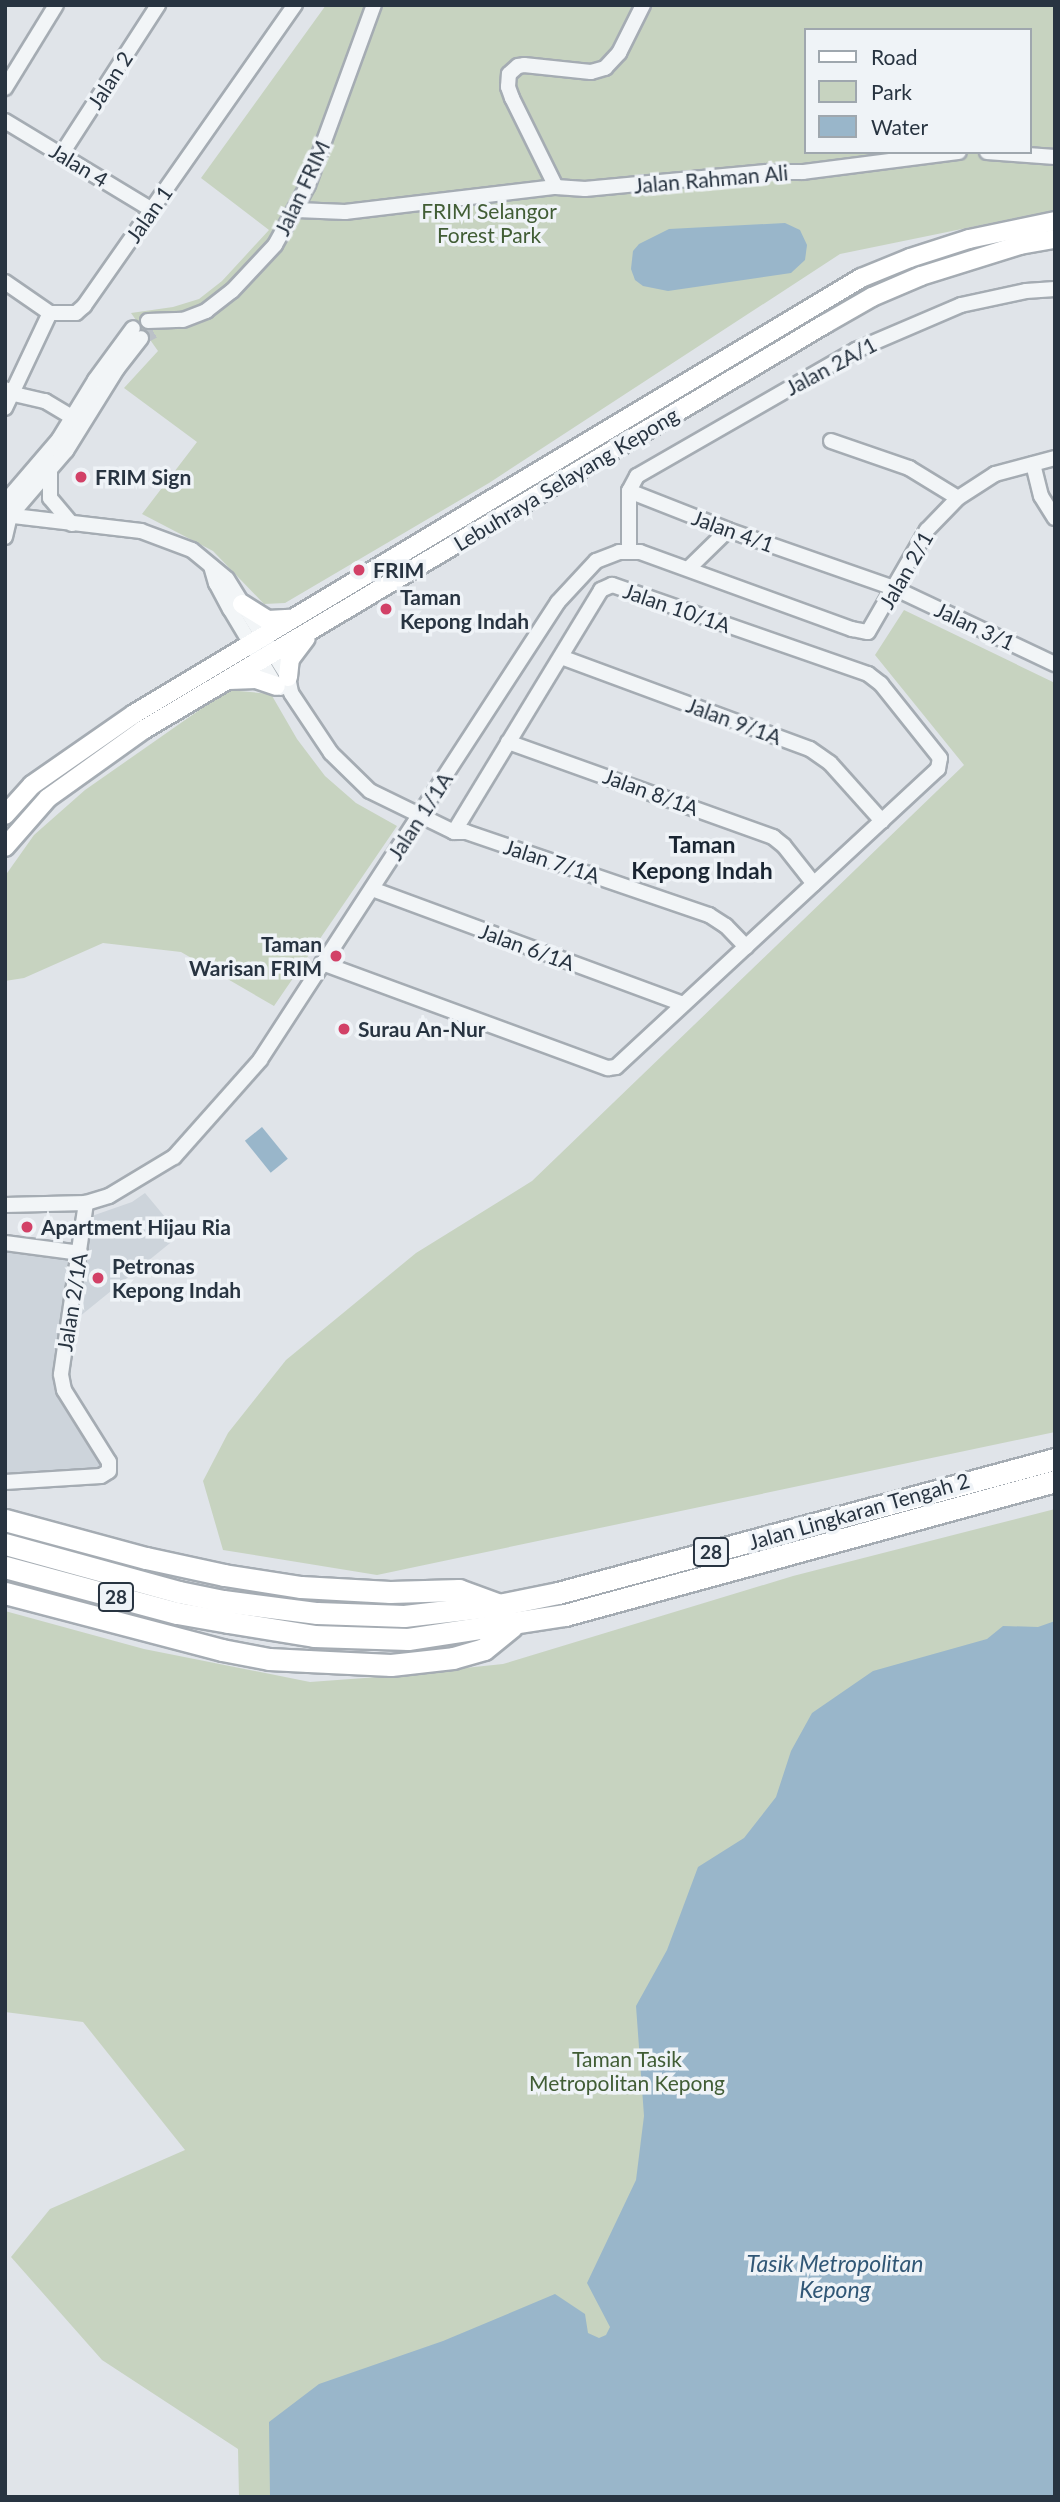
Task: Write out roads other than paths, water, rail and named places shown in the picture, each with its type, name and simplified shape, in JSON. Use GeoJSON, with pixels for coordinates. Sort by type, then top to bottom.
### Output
{"type":"FeatureCollection","features":[{"type":"Feature","properties":{"kind":"highway","name":"Jalan Lingkaran Tengah 2"},"geometry":{"type":"LineString","coordinates":[[5,1544],[179,1592],[317,1613],[404,1616],[499,1605],[662,1566],[921,1492],[1055,1459]]}},
{"type":"Feature","properties":{"kind":"highway","name":"Jalan Lingkaran Tengah 2"},"geometry":{"type":"LineString","coordinates":[[5,1567],[177,1613],[314,1636],[408,1639],[512,1626],[565,1615],[1055,1481]]}},
{"type":"Feature","properties":{"kind":"highway"},"geometry":{"type":"LineString","coordinates":[[7,1520],[146,1558],[224,1575],[301,1587],[390,1592],[460,1590],[499,1605]]}},
{"type":"Feature","properties":{"kind":"highway"},"geometry":{"type":"LineString","coordinates":[[5,1593],[222,1650],[308,1661],[391,1665],[453,1658],[484,1649],[512,1626]]}},
{"type":"Feature","properties":{"kind":"main road","name":"Lebuhraya Selayang Kepong"},"geometry":{"type":"LineString","coordinates":[[5,847],[48,798],[143,730],[225,681],[295,618],[861,278],[910,258],[969,239],[1055,221]]}},
{"type":"Feature","properties":{"kind":"main road","name":"Lebuhraya Selayang Kepong"},"geometry":{"type":"LineString","coordinates":[[5,815],[32,785],[97,739],[262,649],[318,626],[872,297],[921,275],[1020,245],[1055,239]]}},
{"type":"Feature","properties":{"kind":"main road"},"geometry":{"type":"LineString","coordinates":[[242,604],[268,620],[295,618]]}},
{"type":"Feature","properties":{"kind":"main road"},"geometry":{"type":"LineString","coordinates":[[225,681],[256,679],[285,685],[294,652],[318,626]]}},
{"type":"Feature","properties":{"kind":"street"},"geometry":{"type":"LineString","coordinates":[[5,88],[56,5]]}},
{"type":"Feature","properties":{"kind":"street","name":"Jalan 2"},"geometry":{"type":"LineString","coordinates":[[61,155],[158,5]]}},
{"type":"Feature","properties":{"kind":"street","name":"Jalan 1"},"geometry":{"type":"LineString","coordinates":[[50,313],[76,313],[84,306],[295,5]]}},
{"type":"Feature","properties":{"kind":"street","name":"Jalan FRIM"},"geometry":{"type":"LineString","coordinates":[[152,326],[191,318],[226,296],[275,245],[297,210],[374,5]]}},
{"type":"Feature","properties":{"kind":"street"},"geometry":{"type":"LineString","coordinates":[[556,187],[512,99],[508,88],[509,74],[517,66],[524,65],[591,72],[605,68],[620,53],[643,5]]}},
{"type":"Feature","properties":{"kind":"street","name":"Jalan 4"},"geometry":{"type":"LineString","coordinates":[[5,121],[152,210]]}},
{"type":"Feature","properties":{"kind":"street","name":"Jalan Rahman Ali"},"geometry":{"type":"LineString","coordinates":[[297,210],[345,212],[556,187],[585,190],[766,172],[803,172],[943,154]]}},
{"type":"Feature","properties":{"kind":"street"},"geometry":{"type":"LineString","coordinates":[[1014,154],[1055,157]]}},
{"type":"Feature","properties":{"kind":"street"},"geometry":{"type":"LineString","coordinates":[[5,282],[50,313],[10,392],[5,408]]}},
{"type":"Feature","properties":{"kind":"street","name":"Jalan 2A/1"},"geometry":{"type":"LineString","coordinates":[[629,491],[637,476],[856,350],[961,305],[1026,291],[1055,289]]}},
{"type":"Feature","properties":{"kind":"street"},"geometry":{"type":"LineString","coordinates":[[7,511],[51,468],[78,421],[117,369],[137,333]]}},
{"type":"Feature","properties":{"kind":"street"},"geometry":{"type":"LineString","coordinates":[[10,392],[45,401],[78,421]]}},
{"type":"Feature","properties":{"kind":"street"},"geometry":{"type":"LineString","coordinates":[[5,537],[7,511],[59,439],[78,421]]}},
{"type":"Feature","properties":{"kind":"street"},"geometry":{"type":"LineString","coordinates":[[831,441],[909,468],[958,498]]}},
{"type":"Feature","properties":{"kind":"street","name":"Jalan 2/1"},"geometry":{"type":"LineString","coordinates":[[689,568],[852,629],[862,632],[872,630],[927,530],[958,498],[995,474],[1055,458]]}},
{"type":"Feature","properties":{"kind":"street"},"geometry":{"type":"LineString","coordinates":[[1033,464],[1041,496],[1055,518]]}},
{"type":"Feature","properties":{"kind":"street"},"geometry":{"type":"LineString","coordinates":[[51,468],[50,498],[72,524]]}},
{"type":"Feature","properties":{"kind":"street"},"geometry":{"type":"LineString","coordinates":[[629,491],[629,551],[689,568],[728,530]]}},
{"type":"Feature","properties":{"kind":"street","name":"Jalan 4/1"},"geometry":{"type":"LineString","coordinates":[[629,491],[728,530],[894,588]]}},
{"type":"Feature","properties":{"kind":"street"},"geometry":{"type":"LineString","coordinates":[[7,511],[72,524],[141,531],[192,550],[227,579],[242,604],[262,649]]}},
{"type":"Feature","properties":{"kind":"street","name":"Jalan 1/1A"},"geometry":{"type":"LineString","coordinates":[[5,1205],[86,1203],[109,1196],[174,1157],[260,1060],[565,593],[596,561],[629,551]]}},
{"type":"Feature","properties":{"kind":"street"},"geometry":{"type":"LineString","coordinates":[[211,566],[216,583],[262,649]]}},
{"type":"Feature","properties":{"kind":"street","name":"Jalan 10/1A"},"geometry":{"type":"LineString","coordinates":[[460,829],[508,742],[601,590],[612,585],[868,674],[881,684],[940,758],[938,769],[882,821]]}},
{"type":"Feature","properties":{"kind":"street","name":"Jalan 3/1"},"geometry":{"type":"LineString","coordinates":[[894,588],[1055,664]]}},
{"type":"Feature","properties":{"kind":"street","name":"Jalan 7/1A"},"geometry":{"type":"LineString","coordinates":[[262,649],[331,753],[370,791],[421,816],[434,813],[460,829],[709,915],[726,926],[747,947]]}},
{"type":"Feature","properties":{"kind":"street","name":"Jalan 9/1A"},"geometry":{"type":"LineString","coordinates":[[561,657],[810,749],[830,763],[882,821]]}},
{"type":"Feature","properties":{"kind":"street","name":"Jalan 8/1A"},"geometry":{"type":"LineString","coordinates":[[508,742],[773,837],[785,846],[814,884]]}},
{"type":"Feature","properties":{"kind":"street"},"geometry":{"type":"LineString","coordinates":[[322,963],[608,1068],[616,1067],[882,821]]}},
{"type":"Feature","properties":{"kind":"street","name":"Jalan 6/1A"},"geometry":{"type":"LineString","coordinates":[[372,889],[683,1004]]}},
{"type":"Feature","properties":{"kind":"street","name":"Jalan 2/1A"},"geometry":{"type":"LineString","coordinates":[[5,1482],[101,1476],[108,1471],[109,1462],[64,1390],[61,1374],[86,1203]]}},
{"type":"Feature","properties":{"kind":"street"},"geometry":{"type":"LineString","coordinates":[[5,1242],[80,1253]]}},
{"type":"Feature","properties":{"kind":"water"},"geometry":{"type":"Polygon","coordinates":[[[785,223],[800,230],[807,245],[805,260],[791,273],[668,291],[643,286],[635,280],[631,269],[633,251],[639,244],[669,229],[785,223]]]}},
{"type":"Feature","properties":{"kind":"water"},"geometry":{"type":"Polygon","coordinates":[[[262,1127],[288,1159],[271,1173],[245,1141],[262,1127]]]}},
{"type":"Feature","properties":{"kind":"water","name":"Tasik Metropolitan Kepong"},"geometry":{"type":"Polygon","coordinates":[[[1055,1621],[1055,2497],[270,2497],[269,2422],[319,2384],[443,2341],[555,2294],[585,2314],[588,2333],[599,2338],[606,2335],[610,2327],[587,2283],[636,2180],[644,2116],[636,2006],[667,1950],[698,1867],[744,1838],[776,1797],[791,1751],[812,1713],[873,1671],[987,1639],[1003,1626],[1038,1627],[1055,1621]]]}},
{"type":"Feature","properties":{"kind":"tunnel"},"geometry":{"type":"LineString","coordinates":[[141,338],[156,330]]}},
{"type":"Feature","properties":{"kind":"place","name":"FRIM Sign"},"geometry":{"type":"Point","coordinates":[81,477]}},
{"type":"Feature","properties":{"kind":"place","name":"FRIM"},"geometry":{"type":"Point","coordinates":[359,570]}},
{"type":"Feature","properties":{"kind":"place","name":"Taman Kepong Indah"},"geometry":{"type":"Point","coordinates":[386,609]}},
{"type":"Feature","properties":{"kind":"place","name":"Taman Warisan FRIM"},"geometry":{"type":"Point","coordinates":[336,956]}},
{"type":"Feature","properties":{"kind":"place","name":"Surau An-Nur"},"geometry":{"type":"Point","coordinates":[344,1029]}},
{"type":"Feature","properties":{"kind":"place","name":"Apartment Hijau Ria"},"geometry":{"type":"Point","coordinates":[27,1227]}},
{"type":"Feature","properties":{"kind":"place","name":"Petronas Kepong Indah"},"geometry":{"type":"Point","coordinates":[98,1278]}},
{"type":"Feature","properties":{"kind":"district","name":"Taman Kepong Indah"},"geometry":{"type":"Point","coordinates":[702,857]}},
{"type":"Feature","properties":{"kind":"park label","name":"FRIM Selangor Forest Park"},"geometry":{"type":"Point","coordinates":[489,223]}},
{"type":"Feature","properties":{"kind":"park label","name":"Taman Tasik Metropolitan Kepong"},"geometry":{"type":"Point","coordinates":[627,2071]}}]}
